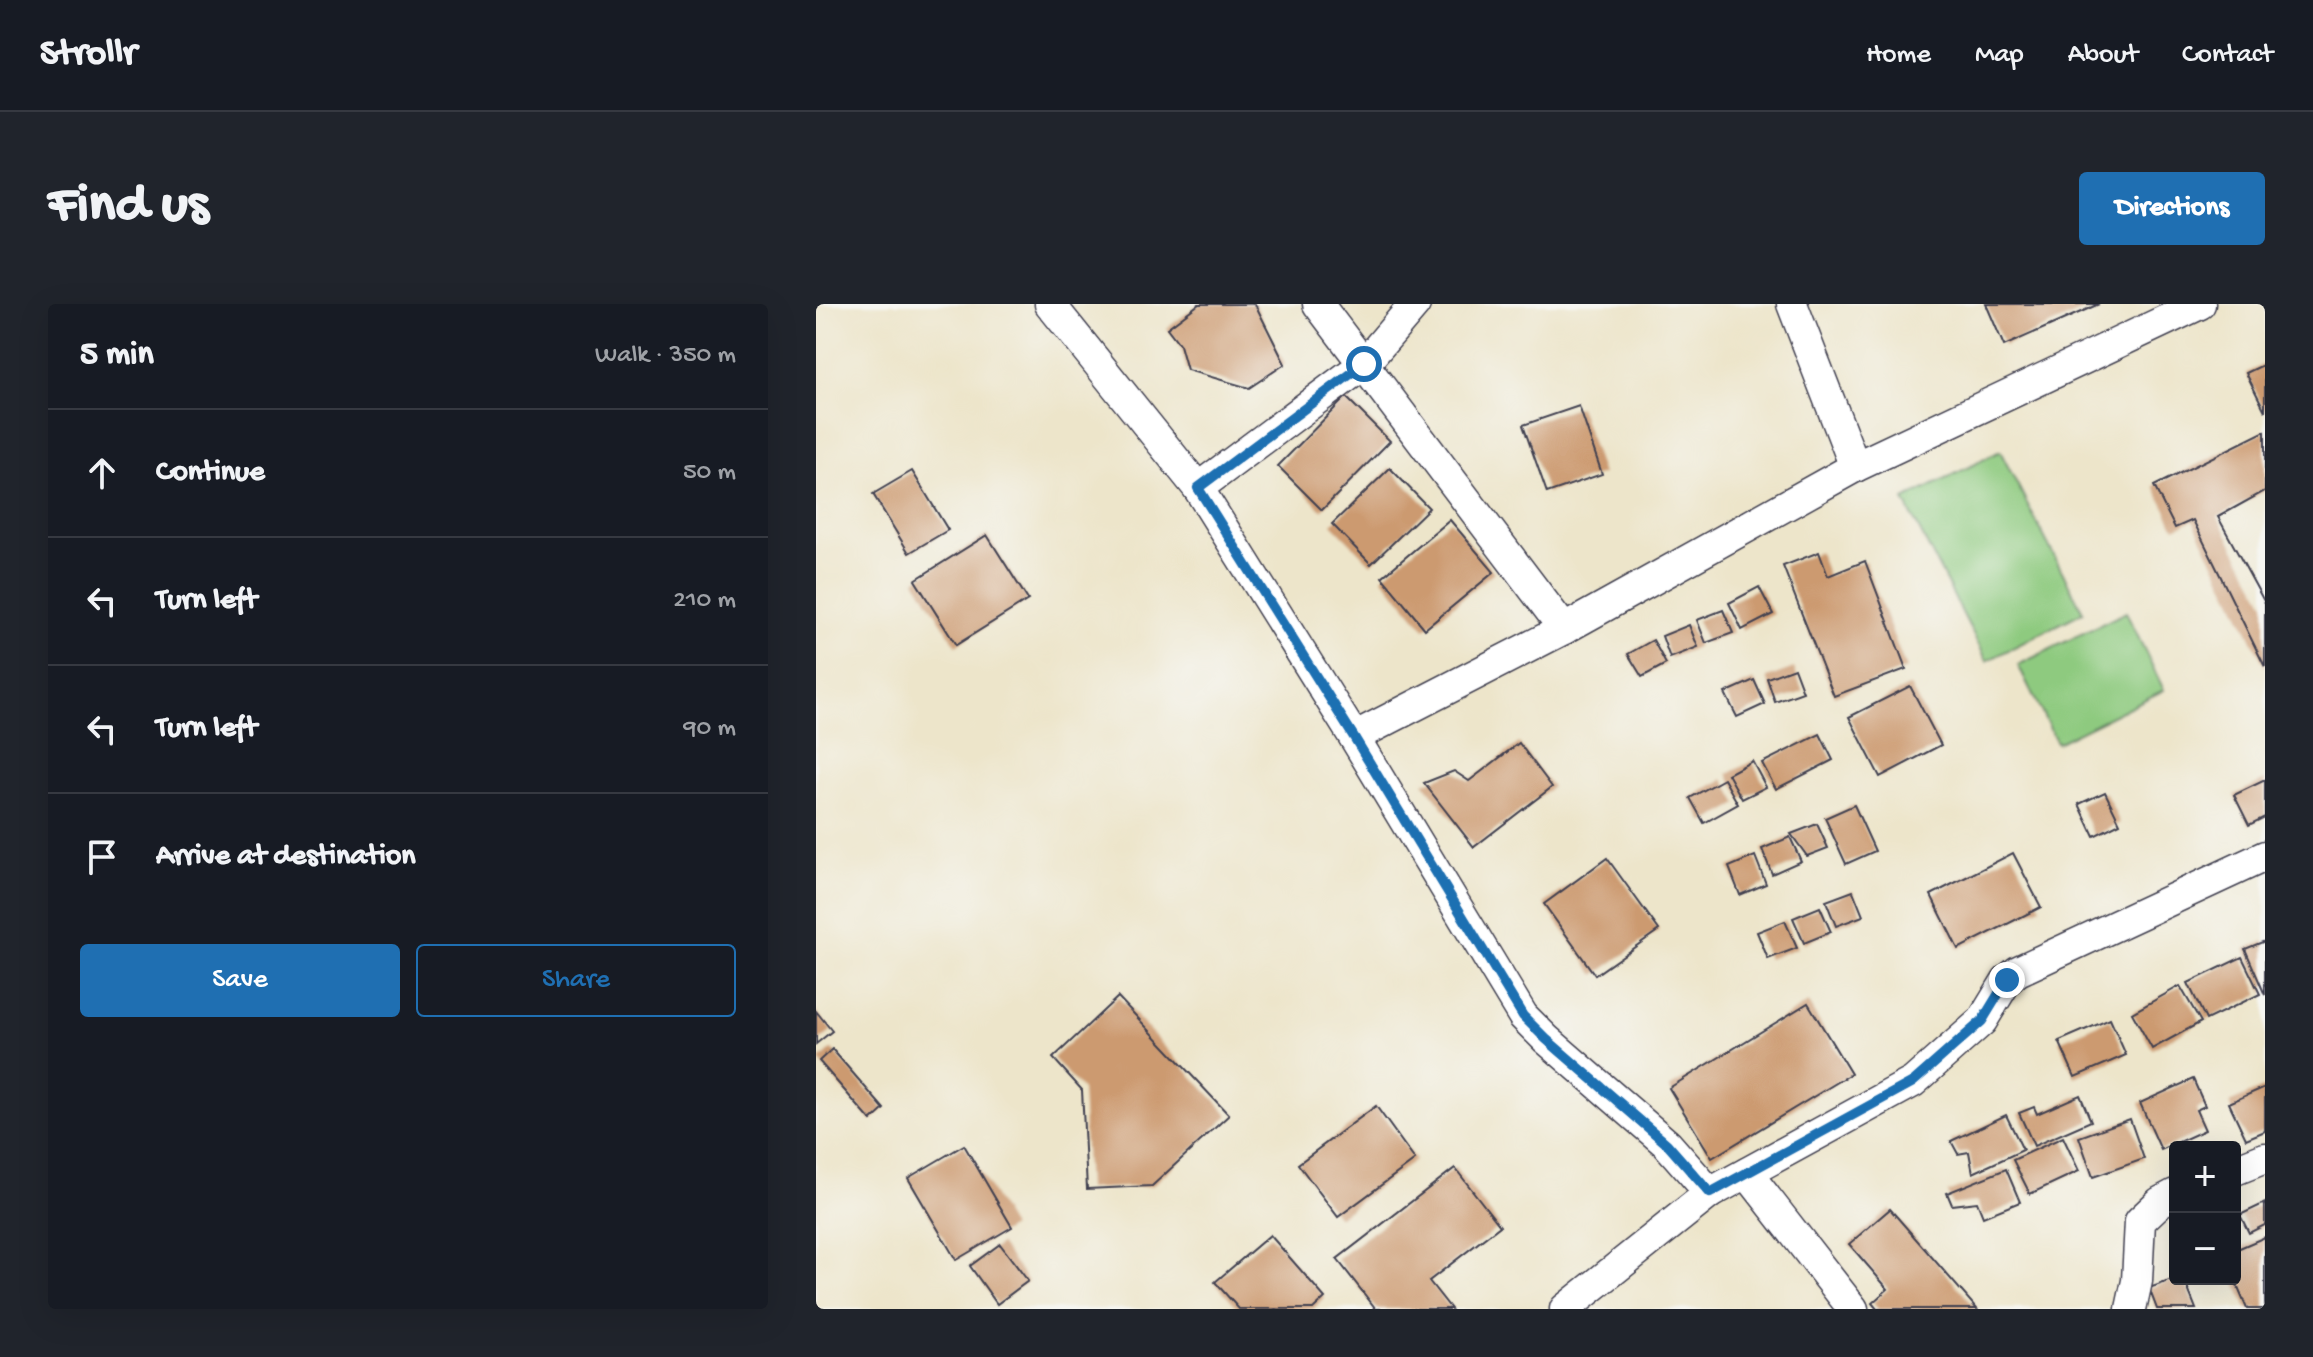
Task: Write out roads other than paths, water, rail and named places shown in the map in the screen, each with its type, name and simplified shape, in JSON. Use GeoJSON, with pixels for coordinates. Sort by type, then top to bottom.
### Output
{"type":"FeatureCollection","features":[{"type":"Feature","properties":{"kind":"street"},"geometry":{"type":"LineString","coordinates":[[1050,304],[1198,488],[1523,1016],[1667,1144],[1710,1193]]}},
{"type":"Feature","properties":{"kind":"street"},"geometry":{"type":"LineString","coordinates":[[1318,304],[1564,629]]}},
{"type":"Feature","properties":{"kind":"street"},"geometry":{"type":"LineString","coordinates":[[1198,488],[1364,364],[1415,304]]}},
{"type":"Feature","properties":{"kind":"street"},"geometry":{"type":"LineString","coordinates":[[1792,304],[1855,467]]}},
{"type":"Feature","properties":{"kind":"street"},"geometry":{"type":"LineString","coordinates":[[1354,737],[1564,629],[1855,467],[2200,304]]}},
{"type":"Feature","properties":{"kind":"street"},"geometry":{"type":"LineString","coordinates":[[1565,1309],[1710,1193],[1913,1082],[1982,1021],[2007,980],[2018,971],[2265,856]]}},
{"type":"Feature","properties":{"kind":"street"},"geometry":{"type":"LineString","coordinates":[[2241,1168],[2265,1158]]}},
{"type":"Feature","properties":{"kind":"street"},"geometry":{"type":"LineString","coordinates":[[1747,1173],[1853,1309]]}},
{"type":"Feature","properties":{"kind":"street"},"geometry":{"type":"LineString","coordinates":[[2131,1309],[2137,1281],[2140,1221],[2169,1197]]}}]}
